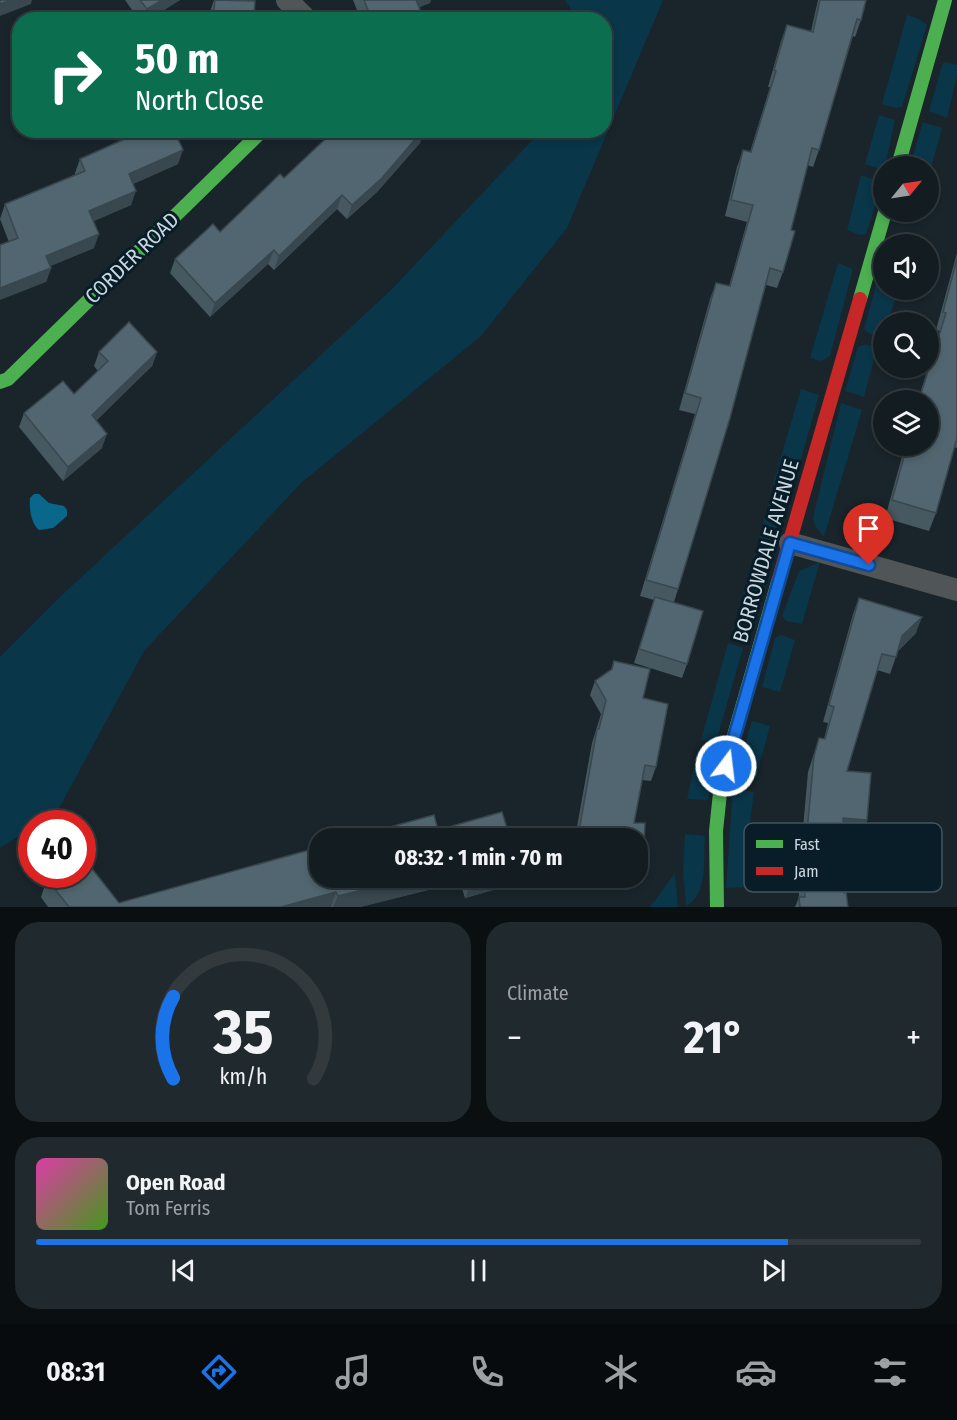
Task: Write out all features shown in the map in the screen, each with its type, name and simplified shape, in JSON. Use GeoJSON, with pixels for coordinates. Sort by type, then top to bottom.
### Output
{"type":"FeatureCollection","features":[{"type":"Feature","properties":{"kind":"street"},"geometry":{"type":"LineString","coordinates":[[287,0],[299,12]]}},
{"type":"Feature","properties":{"kind":"street"},"geometry":{"type":"LineString","coordinates":[[901,156],[945,0]]}},
{"type":"Feature","properties":{"kind":"street","name":"CORDER ROAD"},"geometry":{"type":"LineString","coordinates":[[0,382],[8,379],[254,138]]}},
{"type":"Feature","properties":{"kind":"street","name":"BORROWDALE AVENUE"},"geometry":{"type":"LineString","coordinates":[[717,907],[716,831],[720,793],[729,753],[882,222]]}},
{"type":"Feature","properties":{"kind":"street"},"geometry":{"type":"LineString","coordinates":[[790,543],[957,590]]}},
{"type":"Feature","properties":{"kind":"shaded area"},"geometry":{"type":"Polygon","coordinates":[[[565,0],[663,0],[612,121],[612,12],[571,12],[565,0]]]}},
{"type":"Feature","properties":{"kind":"shaded area"},"geometry":{"type":"Polygon","coordinates":[[[907,15],[927,25],[902,107],[896,108],[882,104],[907,15]]]}},
{"type":"Feature","properties":{"kind":"shaded area"},"geometry":{"type":"Polygon","coordinates":[[[943,62],[957,65],[957,76],[947,118],[929,111],[943,62]]]}},
{"type":"Feature","properties":{"kind":"shaded area"},"geometry":{"type":"Polygon","coordinates":[[[879,115],[895,120],[887,156],[873,156],[873,167],[865,164],[879,115]]]}},
{"type":"Feature","properties":{"kind":"shaded area"},"geometry":{"type":"Polygon","coordinates":[[[923,122],[942,128],[934,156],[913,156],[923,122]]]}},
{"type":"Feature","properties":{"kind":"shaded area"},"geometry":{"type":"Polygon","coordinates":[[[534,138],[605,138],[567,228],[481,336],[301,483],[144,651],[58,810],[18,810],[18,836],[0,848],[0,657],[62,595],[392,289],[534,138]]]}},
{"type":"Feature","properties":{"kind":"shaded area"},"geometry":{"type":"Polygon","coordinates":[[[861,175],[873,179],[873,213],[866,234],[860,235],[847,230],[861,175]]]}},
{"type":"Feature","properties":{"kind":"shaded area"},"geometry":{"type":"Polygon","coordinates":[[[838,263],[853,269],[830,356],[821,361],[810,358],[838,263]]]}},
{"type":"Feature","properties":{"kind":"shaded area"},"geometry":{"type":"Polygon","coordinates":[[[873,297],[873,300],[895,300],[891,312],[873,312],[873,335],[864,329],[873,297]]]}},
{"type":"Feature","properties":{"kind":"shaded area"},"geometry":{"type":"Polygon","coordinates":[[[866,344],[873,347],[873,363],[864,397],[845,391],[858,347],[866,344]]]}},
{"type":"Feature","properties":{"kind":"shaded area"},"geometry":{"type":"Polygon","coordinates":[[[801,389],[819,395],[794,484],[781,487],[773,484],[801,389]]]}},
{"type":"Feature","properties":{"kind":"shaded area"},"geometry":{"type":"Polygon","coordinates":[[[841,403],[862,410],[824,537],[815,526],[813,518],[841,403]]]}},
{"type":"Feature","properties":{"kind":"shaded area"},"geometry":{"type":"Polygon","coordinates":[[[34,494],[39,494],[49,503],[64,506],[67,516],[53,528],[39,530],[32,520],[30,511],[30,498],[34,494]]]}},
{"type":"Feature","properties":{"kind":"shaded area"},"geometry":{"type":"Polygon","coordinates":[[[770,499],[784,504],[775,545],[758,543],[770,499]]]}},
{"type":"Feature","properties":{"kind":"shaded area"},"geometry":{"type":"Polygon","coordinates":[[[754,555],[773,563],[758,608],[740,606],[754,555]]]}},
{"type":"Feature","properties":{"kind":"shaded area"},"geometry":{"type":"Polygon","coordinates":[[[820,562],[802,624],[786,621],[782,616],[799,571],[820,562]]]}},
{"type":"Feature","properties":{"kind":"shaded area"},"geometry":{"type":"Polygon","coordinates":[[[781,635],[795,640],[780,692],[762,687],[775,638],[781,635]]]}},
{"type":"Feature","properties":{"kind":"shaded area"},"geometry":{"type":"Polygon","coordinates":[[[728,643],[743,648],[716,742],[701,740],[728,643]]]}},
{"type":"Feature","properties":{"kind":"shaded area"},"geometry":{"type":"Polygon","coordinates":[[[752,721],[770,726],[756,777],[736,772],[752,721]]]}},
{"type":"Feature","properties":{"kind":"shaded area"},"geometry":{"type":"Polygon","coordinates":[[[698,750],[716,761],[708,800],[687,799],[698,750]]]}},
{"type":"Feature","properties":{"kind":"shaded area"},"geometry":{"type":"Polygon","coordinates":[[[733,788],[754,792],[750,823],[744,823],[744,887],[726,888],[733,788]]]}},
{"type":"Feature","properties":{"kind":"shaded area"},"geometry":{"type":"Polygon","coordinates":[[[685,834],[705,836],[702,884],[693,900],[686,906],[683,870],[685,834]]]}},
{"type":"Feature","properties":{"kind":"shaded area"},"geometry":{"type":"Polygon","coordinates":[[[675,873],[678,907],[650,907],[675,873]]]}},
{"type":"Feature","properties":{"kind":"building"},"geometry":{"type":"Polygon","coordinates":[[[140,0],[162,0],[147,9],[140,0]]]}},
{"type":"Feature","properties":{"kind":"building"},"geometry":{"type":"Polygon","coordinates":[[[215,0],[255,1],[254,12],[214,12],[215,0]]]}},
{"type":"Feature","properties":{"kind":"building"},"geometry":{"type":"Polygon","coordinates":[[[364,0],[416,0],[421,12],[369,12],[364,0]]]}},
{"type":"Feature","properties":{"kind":"building"},"geometry":{"type":"Polygon","coordinates":[[[820,0],[866,0],[861,20],[857,19],[819,150],[812,148],[791,230],[795,231],[783,272],[770,268],[730,418],[678,589],[646,580],[701,398],[685,393],[716,283],[730,286],[753,205],[731,200],[743,150],[751,152],[776,71],[774,70],[787,25],[813,32],[820,0]]]}},
{"type":"Feature","properties":{"kind":"building"},"geometry":{"type":"Polygon","coordinates":[[[127,138],[178,138],[183,150],[129,174],[136,191],[89,211],[99,234],[46,256],[51,268],[0,288],[0,245],[18,238],[5,204],[85,171],[80,159],[127,138]]]}},
{"type":"Feature","properties":{"kind":"building"},"geometry":{"type":"Polygon","coordinates":[[[326,138],[416,138],[382,178],[352,205],[342,195],[279,256],[274,250],[215,303],[175,259],[213,224],[220,232],[280,174],[284,178],[326,138]]]}},
{"type":"Feature","properties":{"kind":"building"},"geometry":{"type":"Polygon","coordinates":[[[957,259],[957,438],[936,513],[892,500],[904,456],[939,456],[939,390],[922,390],[926,378],[939,378],[939,336],[946,313],[943,312],[957,259]]]}},
{"type":"Feature","properties":{"kind":"building"},"geometry":{"type":"Polygon","coordinates":[[[129,322],[157,352],[92,415],[107,434],[68,467],[24,413],[63,381],[74,394],[108,361],[99,352],[129,322]]]}},
{"type":"Feature","properties":{"kind":"building"},"geometry":{"type":"Polygon","coordinates":[[[655,597],[703,611],[687,664],[639,649],[655,597]]]}},
{"type":"Feature","properties":{"kind":"building"},"geometry":{"type":"Polygon","coordinates":[[[859,598],[922,617],[902,636],[896,657],[882,654],[847,771],[871,773],[867,820],[843,818],[843,823],[808,823],[814,756],[819,738],[825,739],[834,707],[829,705],[859,598]]]}},
{"type":"Feature","properties":{"kind":"building"},"geometry":{"type":"Polygon","coordinates":[[[614,661],[650,669],[643,698],[668,704],[656,767],[645,765],[634,823],[645,823],[645,828],[580,828],[597,729],[599,729],[606,700],[595,681],[612,669],[614,661]]]}},
{"type":"Feature","properties":{"kind":"building"},"geometry":{"type":"Polygon","coordinates":[[[502,812],[507,828],[445,828],[502,812]]]}},
{"type":"Feature","properties":{"kind":"building"},"geometry":{"type":"Polygon","coordinates":[[[434,815],[437,828],[387,828],[434,815]]]}},
{"type":"Feature","properties":{"kind":"building"},"geometry":{"type":"Polygon","coordinates":[[[309,850],[309,888],[370,888],[338,896],[336,892],[281,907],[69,907],[54,888],[96,888],[96,874],[119,903],[309,850]]]}},
{"type":"Feature","properties":{"kind":"building"},"geometry":{"type":"Polygon","coordinates":[[[805,892],[846,892],[848,907],[800,907],[799,897],[805,897],[805,892]]]}},
{"type":"Feature","properties":{"kind":"traffic: fast"},"geometry":{"type":"LineString","coordinates":[[901,156],[945,0]]}},
{"type":"Feature","properties":{"kind":"traffic: fast"},"geometry":{"type":"LineString","coordinates":[[0,382],[8,379],[255,138]]}},
{"type":"Feature","properties":{"kind":"traffic: fast"},"geometry":{"type":"LineString","coordinates":[[860,299],[882,222]]}},
{"type":"Feature","properties":{"kind":"traffic: fast"},"geometry":{"type":"LineString","coordinates":[[717,907],[716,831],[720,793],[729,753],[778,582]]}},
{"type":"Feature","properties":{"kind":"traffic: jam"},"geometry":{"type":"LineString","coordinates":[[778,582],[860,299]]}},
{"type":"Feature","properties":{"kind":"route"},"geometry":{"type":"LineString","coordinates":[[726,766],[790,543],[869,565]]}}]}
